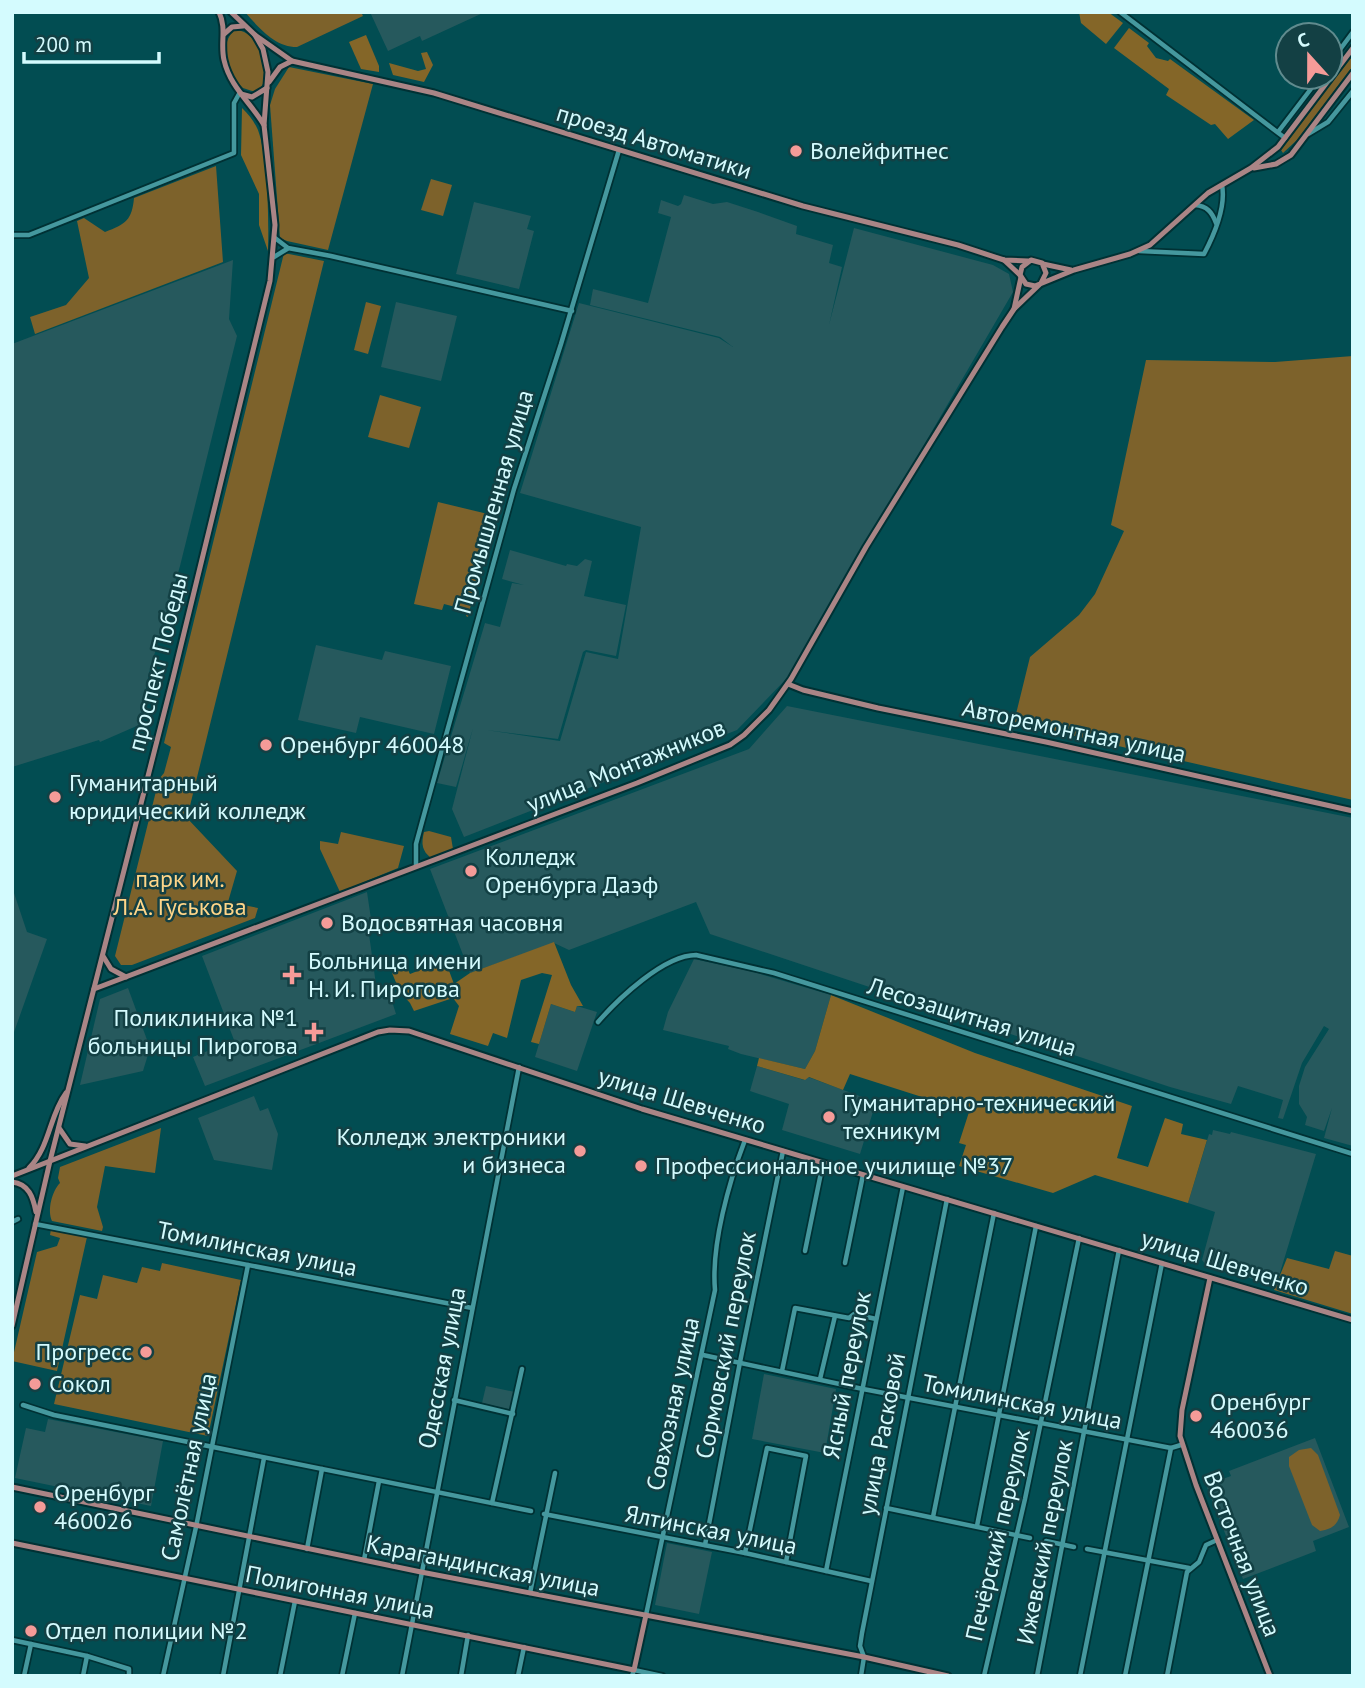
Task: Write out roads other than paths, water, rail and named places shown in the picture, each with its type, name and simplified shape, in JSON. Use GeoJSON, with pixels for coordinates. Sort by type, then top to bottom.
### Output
{"type":"FeatureCollection","features":[{"type":"Feature","properties":{"kind":"main road"},"geometry":{"type":"LineString","coordinates":[[219,12],[224,25],[224,61],[239,93],[264,125]]}},
{"type":"Feature","properties":{"kind":"main road"},"geometry":{"type":"LineString","coordinates":[[231,12],[255,35],[292,61],[280,67],[267,86],[252,96],[239,93]]}},
{"type":"Feature","properties":{"kind":"main road"},"geometry":{"type":"LineString","coordinates":[[224,34],[232,27],[246,27]]}},
{"type":"Feature","properties":{"kind":"main road","name":"проспект Победы"},"geometry":{"type":"LineString","coordinates":[[12,1326],[50,1161],[261,325],[274,257],[271,180],[264,125],[266,57],[255,35]]}},
{"type":"Feature","properties":{"kind":"main road","name":"улица Монтажников"},"geometry":{"type":"LineString","coordinates":[[94,989],[730,745],[760,720],[788,684],[870,541],[1014,309],[1040,284],[1074,270],[1139,251],[1161,237],[1193,205],[1222,184],[1251,168],[1278,147],[1353,48]]}},
{"type":"Feature","properties":{"kind":"main road","name":"проезд Автоматики"},"geometry":{"type":"LineString","coordinates":[[292,61],[434,93],[790,203],[958,245],[1004,260],[1028,261]]}},
{"type":"Feature","properties":{"kind":"main road"},"geometry":{"type":"LineString","coordinates":[[1278,147],[1281,154],[1289,157],[1353,73]]}},
{"type":"Feature","properties":{"kind":"main road","name":"улица Монтажников"},"geometry":{"type":"LineString","coordinates":[[1251,168],[1276,164],[1289,157]]}},
{"type":"Feature","properties":{"kind":"main road","name":"проезд Автоматики"},"geometry":{"type":"LineString","coordinates":[[1004,260],[1021,276]]}},
{"type":"Feature","properties":{"kind":"main road"},"geometry":{"type":"LineString","coordinates":[[1028,261],[1042,263],[1046,273],[1040,284],[1026,284],[1021,276],[1022,267],[1028,261]]}},
{"type":"Feature","properties":{"kind":"main road","name":"улица Монтажников"},"geometry":{"type":"LineString","coordinates":[[1042,263],[1074,270]]}},
{"type":"Feature","properties":{"kind":"main road","name":"улица Монтажников"},"geometry":{"type":"LineString","coordinates":[[1014,309],[1021,276]]}},
{"type":"Feature","properties":{"kind":"main road","name":"Авторемонтная улица"},"geometry":{"type":"LineString","coordinates":[[788,684],[865,705],[1046,742],[1353,811]]}},
{"type":"Feature","properties":{"kind":"main road"},"geometry":{"type":"LineString","coordinates":[[103,955],[111,969],[125,977]]}},
{"type":"Feature","properties":{"kind":"main road","name":"улица Шевченко"},"geometry":{"type":"LineString","coordinates":[[12,1176],[382,1031],[400,1030],[418,1033],[642,1109],[1353,1320]]}},
{"type":"Feature","properties":{"kind":"main road"},"geometry":{"type":"LineString","coordinates":[[27,1170],[40,1156],[58,1105],[68,1091]]}},
{"type":"Feature","properties":{"kind":"main road"},"geometry":{"type":"LineString","coordinates":[[59,1127],[70,1144],[88,1146]]}},
{"type":"Feature","properties":{"kind":"main road"},"geometry":{"type":"LineString","coordinates":[[12,1182],[27,1188],[37,1215]]}},
{"type":"Feature","properties":{"kind":"main road"},"geometry":{"type":"LineString","coordinates":[[1181,1445],[1182,1410],[1210,1278]]}},
{"type":"Feature","properties":{"kind":"main road","name":"Восточная улица"},"geometry":{"type":"LineString","coordinates":[[1181,1445],[1270,1676]]}},
{"type":"Feature","properties":{"kind":"main road","name":"Карагандинская улица"},"geometry":{"type":"LineString","coordinates":[[12,1487],[196,1527],[864,1657],[948,1676]]}},
{"type":"Feature","properties":{"kind":"main road","name":"Полигонная улица"},"geometry":{"type":"LineString","coordinates":[[12,1543],[468,1635],[633,1673]]}},
{"type":"Feature","properties":{"kind":"main road","name":"Совхозная улица"},"geometry":{"type":"LineString","coordinates":[[633,1673],[646,1615]]}},
{"type":"Feature","properties":{"kind":"street"},"geometry":{"type":"LineString","coordinates":[[1120,12],[1285,138]]}},
{"type":"Feature","properties":{"kind":"street"},"geometry":{"type":"LineString","coordinates":[[1278,132],[1310,91]]}},
{"type":"Feature","properties":{"kind":"street"},"geometry":{"type":"LineString","coordinates":[[1308,134],[1328,122],[1353,91]]}},
{"type":"Feature","properties":{"kind":"street"},"geometry":{"type":"LineString","coordinates":[[12,235],[29,235],[233,153],[234,103],[239,93]]}},
{"type":"Feature","properties":{"kind":"street"},"geometry":{"type":"LineString","coordinates":[[1296,109],[1299,120]]}},
{"type":"Feature","properties":{"kind":"street","name":"Промышленная улица"},"geometry":{"type":"LineString","coordinates":[[416,866],[416,844],[514,489],[572,311],[619,150]]}},
{"type":"Feature","properties":{"kind":"street"},"geometry":{"type":"LineString","coordinates":[[1139,251],[1205,254],[1224,193],[1222,184]]}},
{"type":"Feature","properties":{"kind":"street"},"geometry":{"type":"LineString","coordinates":[[1193,205],[1210,210],[1216,224]]}},
{"type":"Feature","properties":{"kind":"street"},"geometry":{"type":"LineString","coordinates":[[275,238],[288,248],[572,311]]}},
{"type":"Feature","properties":{"kind":"street"},"geometry":{"type":"LineString","coordinates":[[274,257],[288,248]]}},
{"type":"Feature","properties":{"kind":"street","name":"Лесозащитная улица"},"geometry":{"type":"LineString","coordinates":[[598,1022],[620,998],[645,977],[686,955],[696,956],[774,973],[1353,1154]]}},
{"type":"Feature","properties":{"kind":"street","name":"Одесская улица"},"geometry":{"type":"LineString","coordinates":[[402,1676],[435,1492],[519,1067]]}},
{"type":"Feature","properties":{"kind":"street","name":"Совхозная улица"},"geometry":{"type":"LineString","coordinates":[[646,1615],[703,1355],[715,1290],[714,1272],[725,1203],[733,1170],[745,1140]]}},
{"type":"Feature","properties":{"kind":"street","name":"Сормовский переулок"},"geometry":{"type":"LineString","coordinates":[[705,1545],[783,1151]]}},
{"type":"Feature","properties":{"kind":"street"},"geometry":{"type":"LineString","coordinates":[[805,1251],[823,1163]]}},
{"type":"Feature","properties":{"kind":"street"},"geometry":{"type":"LineString","coordinates":[[845,1263],[863,1175]]}},
{"type":"Feature","properties":{"kind":"street","name":"Ясный переулок"},"geometry":{"type":"LineString","coordinates":[[826,1571],[903,1187]]}},
{"type":"Feature","properties":{"kind":"street","name":"улица Расковой"},"geometry":{"type":"LineString","coordinates":[[861,1676],[864,1657],[860,1640],[947,1199]]}},
{"type":"Feature","properties":{"kind":"street"},"geometry":{"type":"LineString","coordinates":[[933,1517],[994,1213]]}},
{"type":"Feature","properties":{"kind":"street"},"geometry":{"type":"LineString","coordinates":[[12,1222],[19,1219]]}},
{"type":"Feature","properties":{"kind":"street","name":"Томилинская улица"},"geometry":{"type":"LineString","coordinates":[[35,1224],[472,1308]]}},
{"type":"Feature","properties":{"kind":"street"},"geometry":{"type":"LineString","coordinates":[[976,1526],[1037,1226]]}},
{"type":"Feature","properties":{"kind":"street","name":"Печёрский переулок"},"geometry":{"type":"LineString","coordinates":[[984,1676],[1017,1535],[1079,1238]]}},
{"type":"Feature","properties":{"kind":"street","name":"Ижевский переулок"},"geometry":{"type":"LineString","coordinates":[[1037,1676],[1119,1250]]}},
{"type":"Feature","properties":{"kind":"street"},"geometry":{"type":"LineString","coordinates":[[1080,1676],[1162,1263]]}},
{"type":"Feature","properties":{"kind":"street","name":"Самолётная улица"},"geometry":{"type":"LineString","coordinates":[[163,1676],[196,1527],[248,1265]]}},
{"type":"Feature","properties":{"kind":"street"},"geometry":{"type":"LineString","coordinates":[[782,1371],[795,1308],[849,1318],[854,1314],[876,1319]]}},
{"type":"Feature","properties":{"kind":"street"},"geometry":{"type":"LineString","coordinates":[[820,1379],[835,1316]]}},
{"type":"Feature","properties":{"kind":"street","name":"Томилинская улица"},"geometry":{"type":"LineString","coordinates":[[703,1355],[863,1389],[1171,1448]]}},
{"type":"Feature","properties":{"kind":"street"},"geometry":{"type":"LineString","coordinates":[[492,1503],[522,1370]]}},
{"type":"Feature","properties":{"kind":"street"},"geometry":{"type":"LineString","coordinates":[[454,1400],[513,1414]]}},
{"type":"Feature","properties":{"kind":"street"},"geometry":{"type":"LineString","coordinates":[[23,1405],[54,1415],[531,1511]]}},
{"type":"Feature","properties":{"kind":"street"},"geometry":{"type":"LineString","coordinates":[[1125,1676],[1171,1448],[1181,1445]]}},
{"type":"Feature","properties":{"kind":"street"},"geometry":{"type":"LineString","coordinates":[[745,1553],[767,1448],[806,1456],[786,1562]]}},
{"type":"Feature","properties":{"kind":"street"},"geometry":{"type":"LineString","coordinates":[[223,1676],[264,1458]]}},
{"type":"Feature","properties":{"kind":"street"},"geometry":{"type":"LineString","coordinates":[[307,1549],[322,1469]]}},
{"type":"Feature","properties":{"kind":"street"},"geometry":{"type":"LineString","coordinates":[[530,1593],[555,1473]]}},
{"type":"Feature","properties":{"kind":"street"},"geometry":{"type":"LineString","coordinates":[[364,1560],[379,1481]]}},
{"type":"Feature","properties":{"kind":"street"},"geometry":{"type":"LineString","coordinates":[[886,1508],[1030,1538]]}},
{"type":"Feature","properties":{"kind":"street","name":"Ялтинская улица"},"geometry":{"type":"LineString","coordinates":[[545,1514],[872,1581]]}},
{"type":"Feature","properties":{"kind":"street"},"geometry":{"type":"LineString","coordinates":[[1046,1541],[1074,1547]]}},
{"type":"Feature","properties":{"kind":"street"},"geometry":{"type":"LineString","coordinates":[[1087,1549],[1189,1568],[1199,1562],[1206,1545],[1217,1541]]}},
{"type":"Feature","properties":{"kind":"street"},"geometry":{"type":"LineString","coordinates":[[1167,1676],[1189,1568]]}},
{"type":"Feature","properties":{"kind":"street"},"geometry":{"type":"LineString","coordinates":[[280,1676],[295,1601]]}},
{"type":"Feature","properties":{"kind":"street"},"geometry":{"type":"LineString","coordinates":[[342,1676],[355,1613]]}},
{"type":"Feature","properties":{"kind":"street"},"geometry":{"type":"LineString","coordinates":[[461,1676],[468,1635]]}},
{"type":"Feature","properties":{"kind":"street"},"geometry":{"type":"LineString","coordinates":[[12,1640],[87,1656],[129,1669],[129,1676]]}},
{"type":"Feature","properties":{"kind":"street"},"geometry":{"type":"LineString","coordinates":[[24,1676],[31,1644]]}},
{"type":"Feature","properties":{"kind":"street"},"geometry":{"type":"LineString","coordinates":[[518,1676],[524,1647]]}},
{"type":"Feature","properties":{"kind":"street"},"geometry":{"type":"LineString","coordinates":[[83,1676],[87,1656]]}},
{"type":"Feature","properties":{"kind":"street","name":"Полигонная улица"},"geometry":{"type":"LineString","coordinates":[[633,1673],[662,1676]]}},
{"type":"Feature","properties":{"kind":"place","name":"Волейфитнес"},"geometry":{"type":"Point","coordinates":[796,151]}},
{"type":"Feature","properties":{"kind":"place","name":"Оренбург 460048"},"geometry":{"type":"Point","coordinates":[266,745]}},
{"type":"Feature","properties":{"kind":"place","name":"Гуманитарный юридический колледж"},"geometry":{"type":"Point","coordinates":[55,797]}},
{"type":"Feature","properties":{"kind":"place","name":"Колледж Оренбурга Даэф"},"geometry":{"type":"Point","coordinates":[471,871]}},
{"type":"Feature","properties":{"kind":"place","name":"Водосвятная часовня"},"geometry":{"type":"Point","coordinates":[327,923]}},
{"type":"Feature","properties":{"kind":"place","name":"Больница имени Н. И. Пирогова"},"geometry":{"type":"Point","coordinates":[292,975]}},
{"type":"Feature","properties":{"kind":"place","name":"Поликлиника №1 больницы Пирогова"},"geometry":{"type":"Point","coordinates":[314,1032]}},
{"type":"Feature","properties":{"kind":"place","name":"Гуманитарно-технический техникум"},"geometry":{"type":"Point","coordinates":[829,1117]}},
{"type":"Feature","properties":{"kind":"place","name":"Колледж электроники и бизнеса"},"geometry":{"type":"Point","coordinates":[580,1151]}},
{"type":"Feature","properties":{"kind":"place","name":"Профессиональное училище №37"},"geometry":{"type":"Point","coordinates":[641,1166]}},
{"type":"Feature","properties":{"kind":"place","name":"Прогресс"},"geometry":{"type":"Point","coordinates":[146,1352]}},
{"type":"Feature","properties":{"kind":"place","name":"Сокол"},"geometry":{"type":"Point","coordinates":[35,1384]}},
{"type":"Feature","properties":{"kind":"place","name":"Оренбург 460036"},"geometry":{"type":"Point","coordinates":[1196,1416]}},
{"type":"Feature","properties":{"kind":"place","name":"Оренбург 460026"},"geometry":{"type":"Point","coordinates":[40,1507]}},
{"type":"Feature","properties":{"kind":"place","name":"Отдел полиции №2"},"geometry":{"type":"Point","coordinates":[31,1631]}},
{"type":"Feature","properties":{"kind":"park label","name":"парк им. Л.А. Гуськова"},"geometry":{"type":"Point","coordinates":[180,893]}}]}
